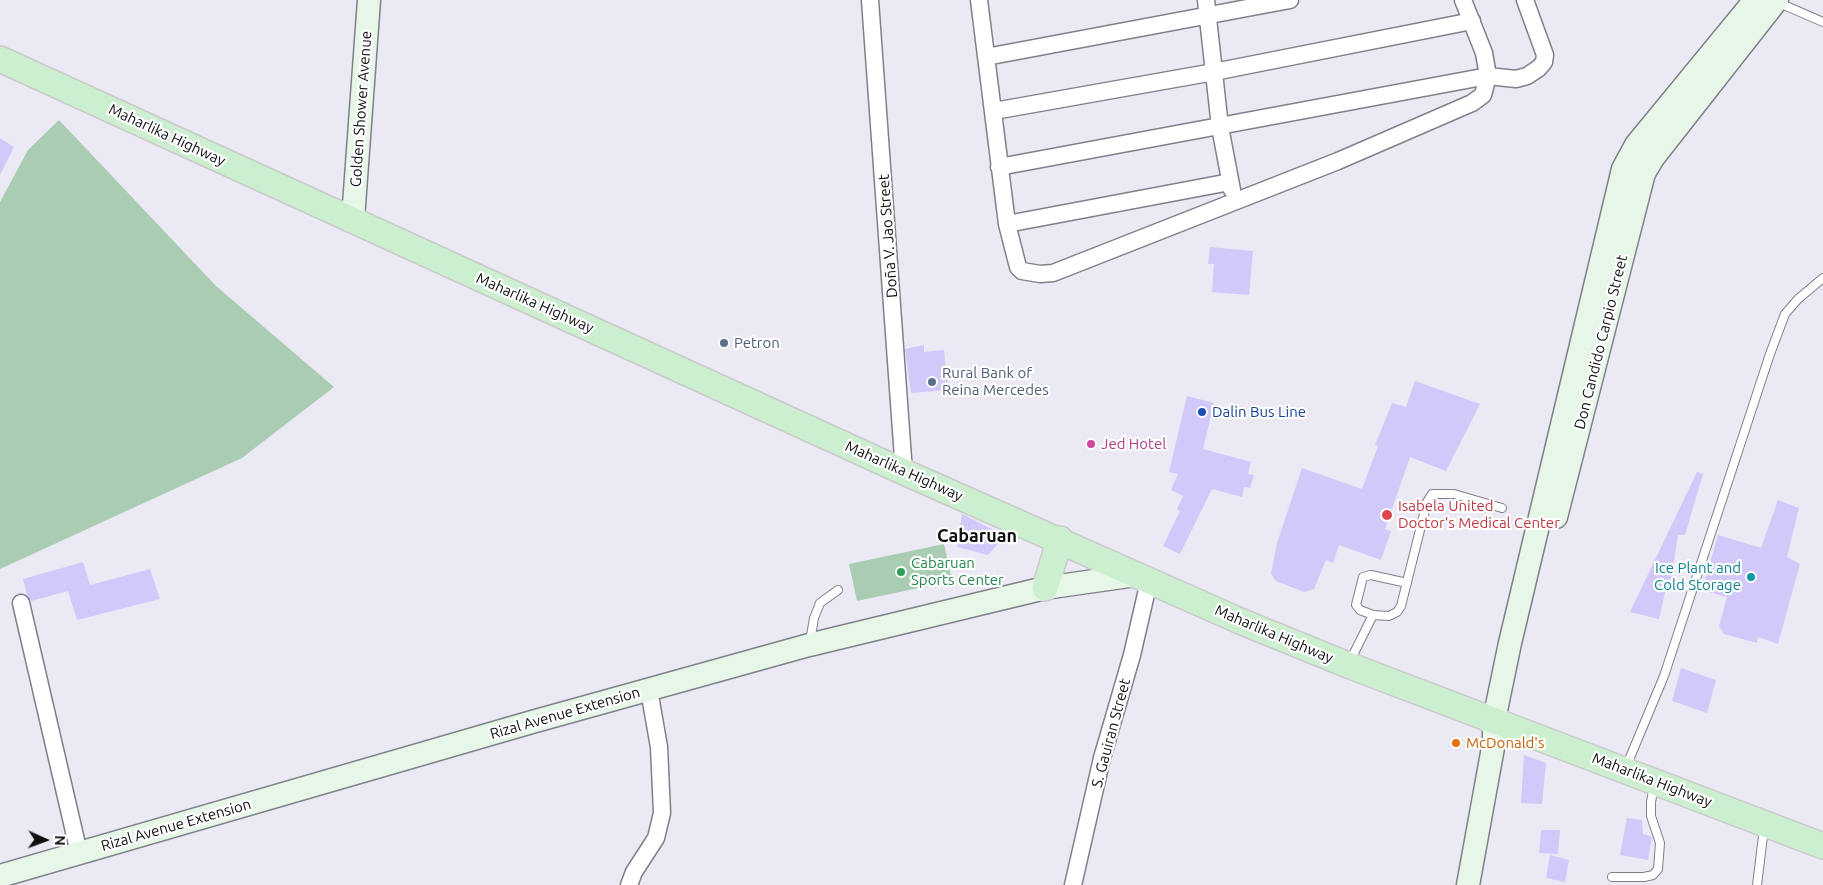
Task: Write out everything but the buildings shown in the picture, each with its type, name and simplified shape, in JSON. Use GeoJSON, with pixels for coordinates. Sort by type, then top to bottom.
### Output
{"type":"FeatureCollection","features":[{"type":"Feature","properties":{"kind":"main road","name":"Golden Shower Avenue"},"geometry":{"type":"LineString","coordinates":[[353,219],[369,0]]}},
{"type":"Feature","properties":{"kind":"main road","name":"Don Candido Carpio Street"},"geometry":{"type":"LineString","coordinates":[[1468,885],[1498,729],[1510,643],[1627,158],[1771,0]]}},
{"type":"Feature","properties":{"kind":"main road","name":"Maharlika Highway"},"geometry":{"type":"LineString","coordinates":[[0,59],[904,472],[1060,539],[1143,578],[1498,729],[1656,781],[1823,846]]}},
{"type":"Feature","properties":{"kind":"main road"},"geometry":{"type":"LineString","coordinates":[[1045,588],[1060,539]]}},
{"type":"Feature","properties":{"kind":"main road","name":"Rizal Avenue Extension"},"geometry":{"type":"LineString","coordinates":[[0,876],[809,645],[1045,588],[1143,578]]}},
{"type":"Feature","properties":{"kind":"street","name":"Doña V. Jao Street"},"geometry":{"type":"LineString","coordinates":[[870,0],[904,472]]}},
{"type":"Feature","properties":{"kind":"street"},"geometry":{"type":"LineString","coordinates":[[986,57],[1207,7],[1290,0]]}},
{"type":"Feature","properties":{"kind":"street"},"geometry":{"type":"LineString","coordinates":[[983,1],[986,57],[994,111],[998,167],[1007,224],[1018,267],[1022,271],[1040,274],[1053,273],[1234,200],[1338,161],[1472,102],[1483,95],[1488,76],[1484,53],[1463,0]]}},
{"type":"Feature","properties":{"kind":"street"},"geometry":{"type":"LineString","coordinates":[[998,167],[1488,76],[1516,79],[1527,76],[1544,62],[1543,48],[1525,0]]}},
{"type":"Feature","properties":{"kind":"street"},"geometry":{"type":"LineString","coordinates":[[1207,7],[1220,127],[1234,200]]}},
{"type":"Feature","properties":{"kind":"street"},"geometry":{"type":"LineString","coordinates":[[994,111],[1214,72],[1472,21]]}},
{"type":"Feature","properties":{"kind":"street"},"geometry":{"type":"LineString","coordinates":[[1007,224],[1230,182]]}},
{"type":"Feature","properties":{"kind":"street","name":"S. Gauiran Street"},"geometry":{"type":"LineString","coordinates":[[1073,885],[1102,758],[1132,655],[1143,578]]}},
{"type":"Feature","properties":{"kind":"street"},"geometry":{"type":"LineString","coordinates":[[20,603],[79,853]]}},
{"type":"Feature","properties":{"kind":"street"},"geometry":{"type":"LineString","coordinates":[[629,885],[634,872],[656,838],[662,812],[659,746],[649,690]]}},
{"type":"Feature","properties":{"kind":"lane"},"geometry":{"type":"LineString","coordinates":[[1771,0],[1823,22]]}},
{"type":"Feature","properties":{"kind":"lane"},"geometry":{"type":"LineString","coordinates":[[1625,770],[1664,676],[1785,314],[1798,298],[1823,278]]}},
{"type":"Feature","properties":{"kind":"lane"},"geometry":{"type":"LineString","coordinates":[[1408,583],[1371,575],[1363,578],[1356,605],[1360,610],[1373,615],[1390,616],[1398,612],[1408,583],[1427,502],[1432,494],[1454,494],[1502,508]]}},
{"type":"Feature","properties":{"kind":"lane"},"geometry":{"type":"LineString","coordinates":[[809,645],[814,618],[820,603],[838,590]]}},
{"type":"Feature","properties":{"kind":"lane"},"geometry":{"type":"LineString","coordinates":[[1348,665],[1373,615]]}},
{"type":"Feature","properties":{"kind":"lane"},"geometry":{"type":"LineString","coordinates":[[1612,877],[1644,877],[1653,875],[1658,869],[1660,843],[1651,816],[1651,802],[1656,781]]}},
{"type":"Feature","properties":{"kind":"lane"},"geometry":{"type":"LineString","coordinates":[[1757,885],[1765,824]]}},
{"type":"Feature","properties":{"kind":"green space"},"geometry":{"type":"Polygon","coordinates":[[[59,120],[216,286],[334,387],[242,458],[0,569],[0,202],[28,150],[59,120]]]}},
{"type":"Feature","properties":{"kind":"green space","name":"Cabaruan Sports Center"},"geometry":{"type":"Polygon","coordinates":[[[944,544],[952,581],[857,601],[849,564],[944,544]]]}},
{"type":"Feature","properties":{"kind":"place","name":"Petron"},"geometry":{"type":"Point","coordinates":[724,343]}},
{"type":"Feature","properties":{"kind":"place","name":"Rural Bank of Reina Mercedes"},"geometry":{"type":"Point","coordinates":[932,382]}},
{"type":"Feature","properties":{"kind":"place","name":"Dalin Bus Line"},"geometry":{"type":"Point","coordinates":[1202,412]}},
{"type":"Feature","properties":{"kind":"place","name":"Jed Hotel"},"geometry":{"type":"Point","coordinates":[1091,444]}},
{"type":"Feature","properties":{"kind":"place","name":"Isabela United Doctor's Medical Center"},"geometry":{"type":"Point","coordinates":[1387,515]}},
{"type":"Feature","properties":{"kind":"place","name":"Cabaruan Sports Center"},"geometry":{"type":"Point","coordinates":[901,572]}},
{"type":"Feature","properties":{"kind":"place","name":"Ice Plant and Cold Storage"},"geometry":{"type":"Point","coordinates":[1751,577]}},
{"type":"Feature","properties":{"kind":"place","name":"McDonald's"},"geometry":{"type":"Point","coordinates":[1456,743]}},
{"type":"Feature","properties":{"kind":"district","name":"Cabaruan"},"geometry":{"type":"Point","coordinates":[977,536]}}]}
